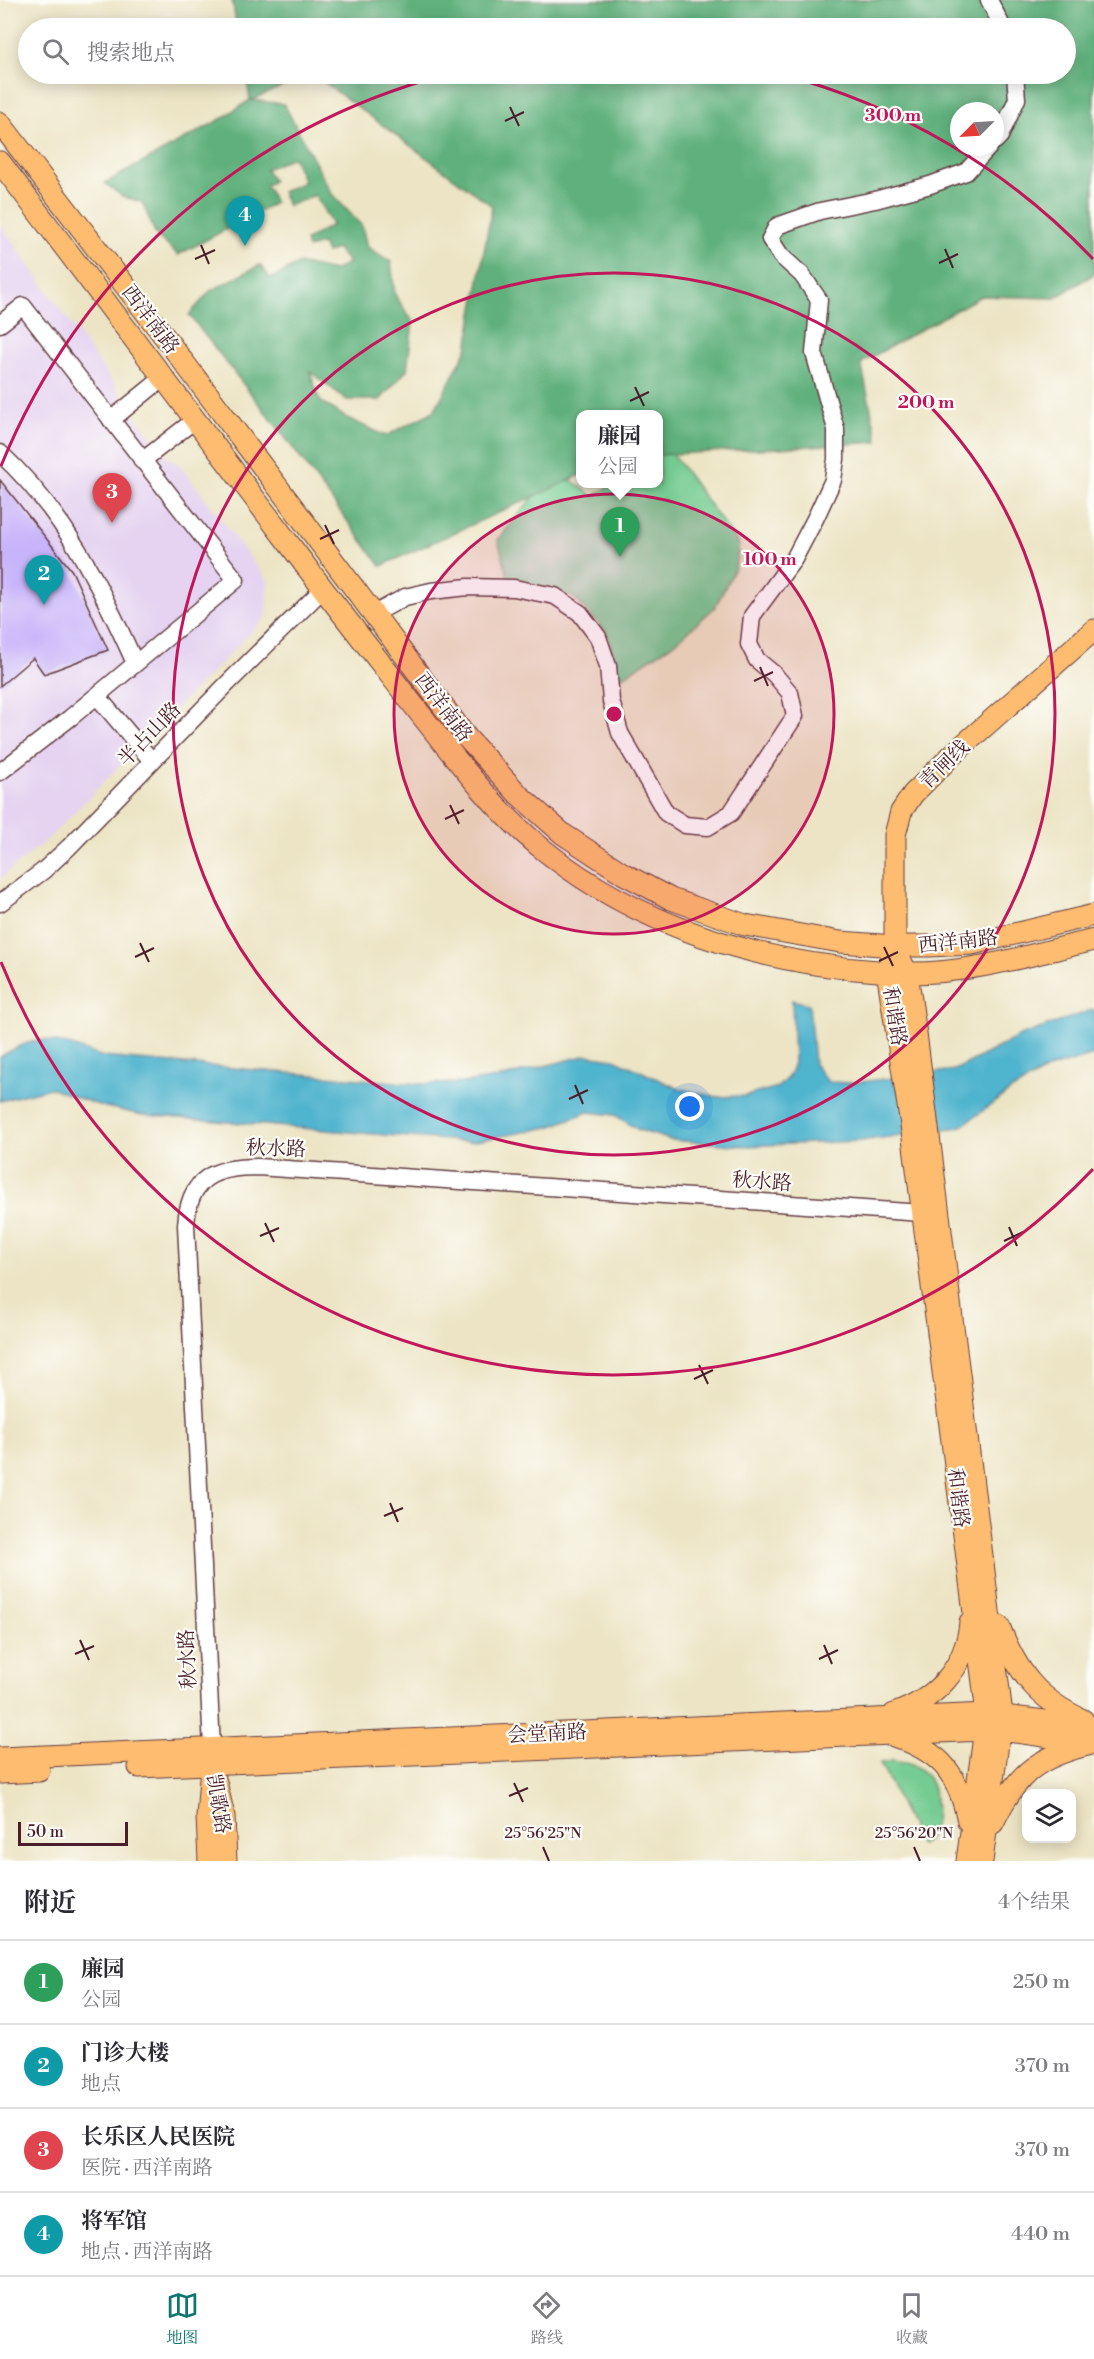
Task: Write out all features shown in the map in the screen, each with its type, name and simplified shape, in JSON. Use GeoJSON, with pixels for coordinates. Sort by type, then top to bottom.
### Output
{"type":"FeatureCollection","features":[{"type":"Feature","properties":{"kind":"main road","name":"西洋南路"},"geometry":{"type":"LineString","coordinates":[[0,123],[466,738],[519,795],[563,834],[624,874],[671,899],[745,925],[840,942],[895,946],[972,944],[1094,915]]}},
{"type":"Feature","properties":{"kind":"main road","name":"西洋南路"},"geometry":{"type":"LineString","coordinates":[[0,162],[323,589],[468,774],[503,813],[542,849],[595,886],[698,935],[757,954],[840,968],[897,972],[977,967],[1094,940]]}},
{"type":"Feature","properties":{"kind":"main road","name":"青闸线"},"geometry":{"type":"LineString","coordinates":[[895,946],[895,835],[901,812],[913,794],[952,755],[1094,630]]}},
{"type":"Feature","properties":{"kind":"main road","name":"和谐路"},"geometry":{"type":"LineString","coordinates":[[895,946],[979,1591],[993,1722],[978,1837],[982,1861]]}},
{"type":"Feature","properties":{"kind":"main road","name":"和谐路"},"geometry":{"type":"LineString","coordinates":[[921,1136],[922,1213],[979,1591]]}},
{"type":"Feature","properties":{"kind":"main road"},"geometry":{"type":"LineString","coordinates":[[978,1837],[958,1786],[946,1767],[920,1747],[885,1726],[940,1688],[948,1679],[966,1644],[979,1591]]}},
{"type":"Feature","properties":{"kind":"main road"},"geometry":{"type":"LineString","coordinates":[[979,1591],[1021,1673],[1054,1705],[1094,1726]]}},
{"type":"Feature","properties":{"kind":"main road","name":"会堂南路"},"geometry":{"type":"LineString","coordinates":[[0,1773],[212,1756],[885,1726],[993,1722],[1094,1726]]}},
{"type":"Feature","properties":{"kind":"main road","name":"会堂南路"},"geometry":{"type":"LineString","coordinates":[[993,1722],[1094,1743]]}},
{"type":"Feature","properties":{"kind":"main road"},"geometry":{"type":"LineString","coordinates":[[978,1837],[1027,1772],[1050,1756],[1094,1743]]}},
{"type":"Feature","properties":{"kind":"main road","name":"会堂南路"},"geometry":{"type":"LineString","coordinates":[[0,1758],[165,1752],[212,1756]]}},
{"type":"Feature","properties":{"kind":"main road","name":"凯歌路"},"geometry":{"type":"LineString","coordinates":[[209,1861],[207,1817],[212,1756]]}},
{"type":"Feature","properties":{"kind":"main road","name":"凯歌路"},"geometry":{"type":"LineString","coordinates":[[212,1756],[224,1816],[226,1861]]}},
{"type":"Feature","properties":{"kind":"main road","name":"和谐路"},"geometry":{"type":"LineString","coordinates":[[967,1861],[978,1837]]}},
{"type":"Feature","properties":{"kind":"street"},"geometry":{"type":"LineString","coordinates":[[989,0],[998,18]]}},
{"type":"Feature","properties":{"kind":"street"},"geometry":{"type":"LineString","coordinates":[[1004,127],[1017,99],[1016,84]]}},
{"type":"Feature","properties":{"kind":"street"},"geometry":{"type":"LineString","coordinates":[[374,614],[405,597],[431,591],[468,587],[514,588],[555,596],[580,613],[598,637],[608,666],[611,701],[620,733],[666,813],[686,825],[708,827],[731,813],[795,716],[789,693],[774,674],[757,660],[749,644],[752,616],[794,559],[833,480],[836,459],[836,429],[814,353],[819,300],[802,275],[781,256],[770,239],[777,226],[820,212],[930,185],[966,172],[981,156]]}},
{"type":"Feature","properties":{"kind":"street"},"geometry":{"type":"LineString","coordinates":[[0,324],[23,306],[236,580],[97,696],[0,772]]}},
{"type":"Feature","properties":{"kind":"street"},"geometry":{"type":"LineString","coordinates":[[111,420],[164,377]]}},
{"type":"Feature","properties":{"kind":"street"},"geometry":{"type":"LineString","coordinates":[[142,461],[196,419]]}},
{"type":"Feature","properties":{"kind":"street"},"geometry":{"type":"LineString","coordinates":[[0,453],[24,475],[65,526],[95,578],[135,663]]}},
{"type":"Feature","properties":{"kind":"street","name":"半占山路"},"geometry":{"type":"LineString","coordinates":[[0,903],[43,871],[69,847],[323,589]]}},
{"type":"Feature","properties":{"kind":"street"},"geometry":{"type":"LineString","coordinates":[[97,696],[152,761]]}},
{"type":"Feature","properties":{"kind":"street","name":"秋水路"},"geometry":{"type":"LineString","coordinates":[[212,1756],[186,1225],[190,1200],[196,1188],[206,1177],[227,1169],[258,1167],[922,1213]]}},
{"type":"Feature","properties":{"kind":"shaded area"},"geometry":{"type":"Polygon","coordinates":[[[0,224],[119,391],[122,399],[169,459],[179,464],[268,581],[267,616],[50,837],[0,879],[0,224]]]}},
{"type":"Feature","properties":{"kind":"green space"},"geometry":{"type":"Polygon","coordinates":[[[232,0],[1094,0],[1094,274],[1055,298],[981,296],[861,363],[878,442],[663,455],[663,410],[576,410],[576,477],[381,566],[284,436],[189,315],[210,291],[260,265],[271,279],[299,263],[334,271],[349,263],[337,249],[327,253],[322,244],[308,248],[305,241],[332,225],[315,195],[288,206],[282,192],[304,182],[293,157],[266,169],[273,181],[266,185],[275,203],[178,255],[156,235],[142,202],[123,197],[105,183],[221,119],[250,100],[248,84],[288,84],[252,100],[284,104],[332,194],[362,226],[367,247],[391,262],[395,295],[413,322],[407,370],[380,400],[347,400],[310,372],[320,401],[345,417],[386,436],[434,411],[467,349],[492,206],[327,84],[1076,84],[1076,18],[235,18],[232,0]]]}},
{"type":"Feature","properties":{"kind":"green space"},"geometry":{"type":"Polygon","coordinates":[[[669,449],[739,545],[735,568],[715,607],[676,642],[620,678],[606,631],[573,597],[508,576],[498,540],[556,469],[576,484],[576,488],[582,488],[593,496],[607,488],[663,488],[663,453],[669,449]]]}},
{"type":"Feature","properties":{"kind":"green space"},"geometry":{"type":"Polygon","coordinates":[[[892,1761],[920,1769],[933,1788],[935,1821],[927,1839],[920,1845],[880,1763],[892,1761]]]}},
{"type":"Feature","properties":{"kind":"water"},"geometry":{"type":"Polygon","coordinates":[[[792,1000],[809,1004],[814,1064],[828,1082],[852,1083],[955,1070],[1020,1036],[1094,1009],[1094,1055],[1048,1069],[1012,1090],[960,1127],[860,1141],[746,1146],[671,1140],[639,1130],[615,1115],[588,1112],[549,1127],[471,1142],[142,1115],[101,1106],[50,1088],[0,1101],[0,1057],[24,1044],[39,1040],[53,1041],[103,1057],[419,1084],[462,1083],[499,1078],[587,1055],[614,1059],[677,1088],[716,1097],[746,1096],[778,1087],[789,1076],[794,1063],[792,1000]]]}},
{"type":"Feature","properties":{"kind":"building"},"geometry":{"type":"Polygon","coordinates":[[[0,480],[72,571],[108,650],[44,674],[33,658],[0,686],[0,480]]]}},
{"type":"Feature","properties":{"kind":"place","name":"将军馆"},"geometry":{"type":"Point","coordinates":[245,246]}},
{"type":"Feature","properties":{"kind":"place","name":"长乐区人民医院"},"geometry":{"type":"Point","coordinates":[112,523]}},
{"type":"Feature","properties":{"kind":"place","name":"廉园"},"geometry":{"type":"Point","coordinates":[620,557]}},
{"type":"Feature","properties":{"kind":"place","name":"门诊大楼"},"geometry":{"type":"Point","coordinates":[44,605]}}]}
